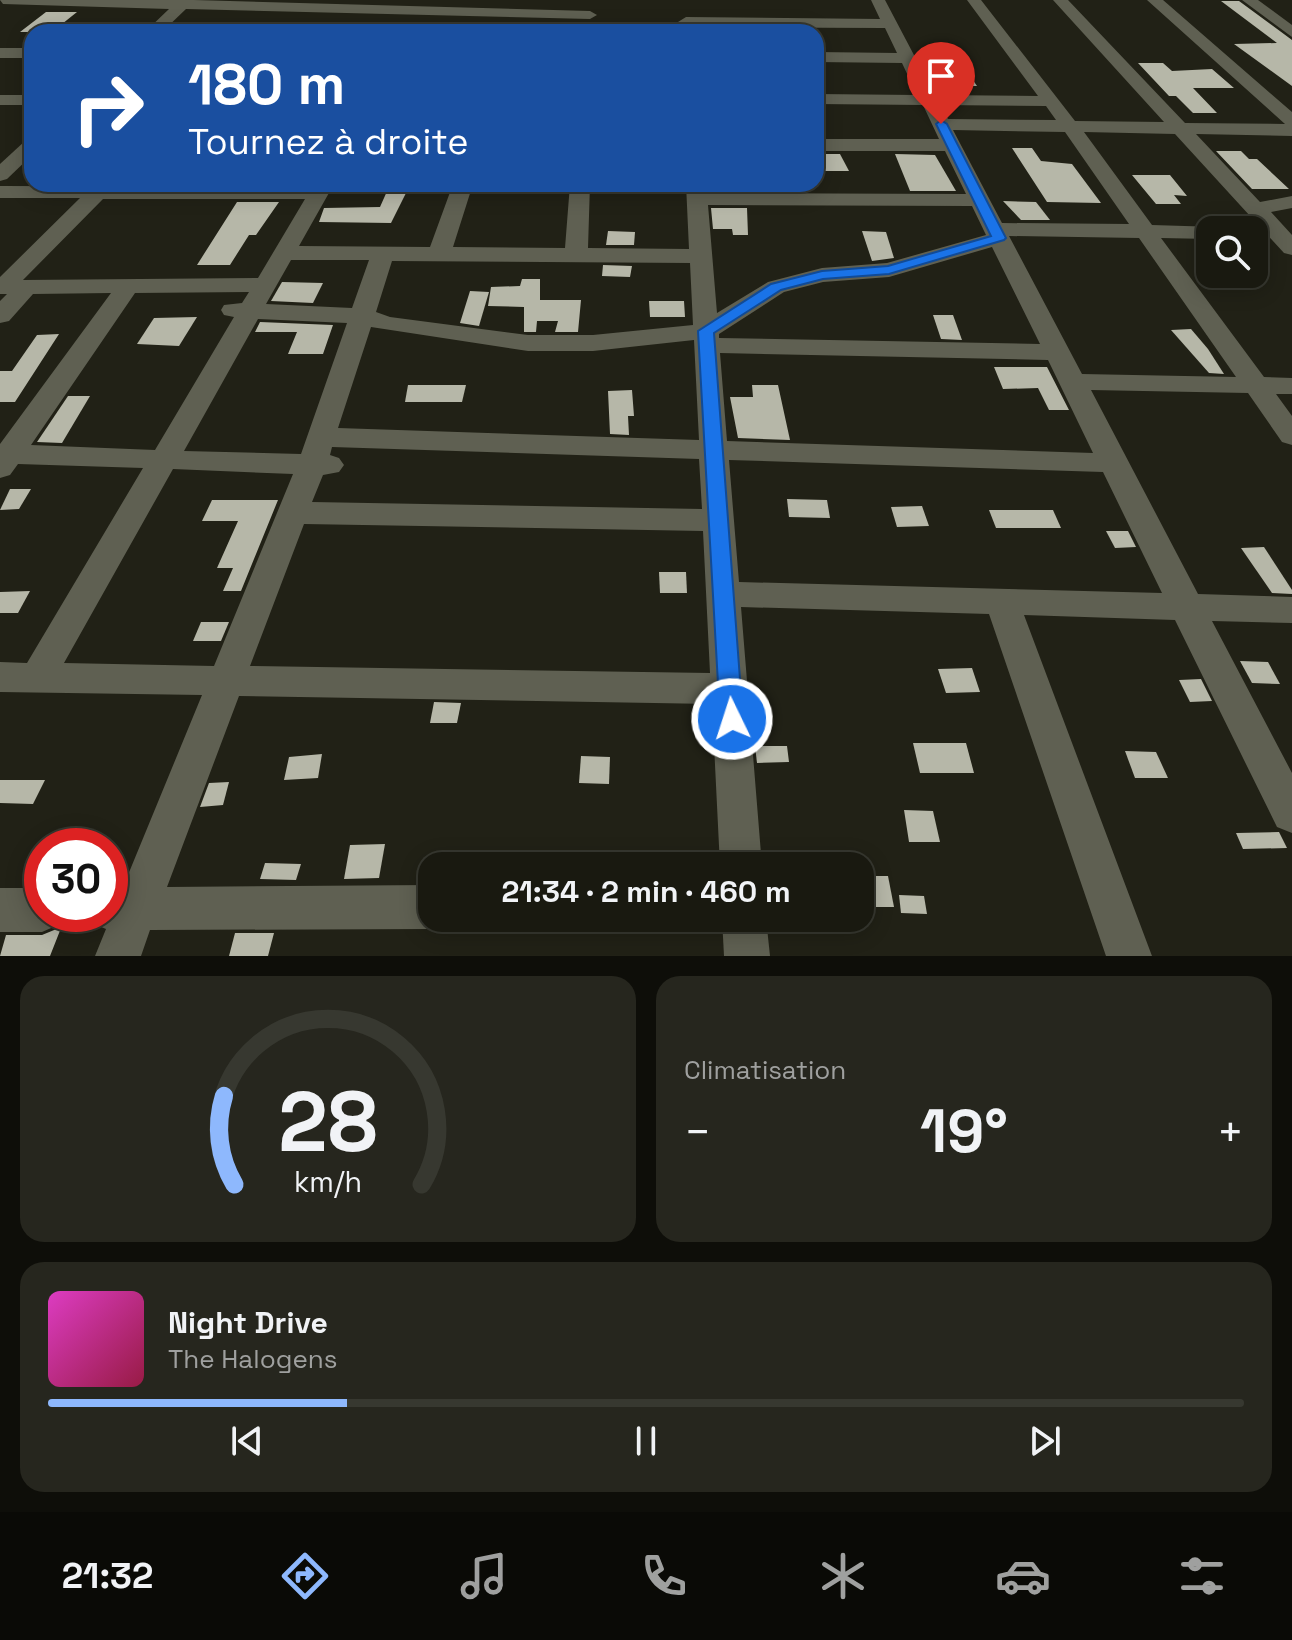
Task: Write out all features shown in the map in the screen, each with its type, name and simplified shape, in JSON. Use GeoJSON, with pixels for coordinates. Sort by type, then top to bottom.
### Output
{"type":"FeatureCollection","features":[{"type":"Feature","properties":{"kind":"street"},"geometry":{"type":"LineString","coordinates":[[3,0],[185,2],[310,9],[514,13],[590,8]]}},
{"type":"Feature","properties":{"kind":"street"},"geometry":{"type":"LineString","coordinates":[[974,0],[1070,126],[1292,436]]}},
{"type":"Feature","properties":{"kind":"street"},"geometry":{"type":"LineString","coordinates":[[1060,0],[1255,209],[1287,238]]}},
{"type":"Feature","properties":{"kind":"street"},"geometry":{"type":"LineString","coordinates":[[1154,0],[1292,121]]}},
{"type":"Feature","properties":{"kind":"street"},"geometry":{"type":"LineString","coordinates":[[1249,0],[1292,32]]}},
{"type":"Feature","properties":{"kind":"street"},"geometry":{"type":"LineString","coordinates":[[162,24],[185,2]]}},
{"type":"Feature","properties":{"kind":"street"},"geometry":{"type":"LineString","coordinates":[[686,22],[884,12],[1292,814]]}},
{"type":"Feature","properties":{"kind":"street"},"geometry":{"type":"LineString","coordinates":[[511,24],[514,13]]}},
{"type":"Feature","properties":{"kind":"street"},"geometry":{"type":"LineString","coordinates":[[0,53],[24,53]]}},
{"type":"Feature","properties":{"kind":"street"},"geometry":{"type":"LineString","coordinates":[[824,57],[907,58]]}},
{"type":"Feature","properties":{"kind":"street"},"geometry":{"type":"LineString","coordinates":[[0,100],[24,100]]}},
{"type":"Feature","properties":{"kind":"street"},"geometry":{"type":"LineString","coordinates":[[824,101],[941,123],[1292,130]]}},
{"type":"Feature","properties":{"kind":"street"},"geometry":{"type":"LineString","coordinates":[[824,144],[1050,101]]}},
{"type":"Feature","properties":{"kind":"street"},"geometry":{"type":"LineString","coordinates":[[0,175],[24,152]]}},
{"type":"Feature","properties":{"kind":"street"},"geometry":{"type":"LineString","coordinates":[[0,192],[24,191]]}},
{"type":"Feature","properties":{"kind":"street"},"geometry":{"type":"LineString","coordinates":[[0,316],[9,287],[98,192]]}},
{"type":"Feature","properties":{"kind":"street"},"geometry":{"type":"LineString","coordinates":[[37,678],[164,459],[242,310],[265,285],[320,192]]}},
{"type":"Feature","properties":{"kind":"street"},"geometry":{"type":"LineString","coordinates":[[439,255],[460,192]]}},
{"type":"Feature","properties":{"kind":"street"},"geometry":{"type":"LineString","coordinates":[[576,257],[580,192]]}},
{"type":"Feature","properties":{"kind":"street"},"geometry":{"type":"LineString","coordinates":[[740,852],[697,192],[980,200]]}},
{"type":"Feature","properties":{"kind":"street"},"geometry":{"type":"LineString","coordinates":[[1255,209],[1292,202]]}},
{"type":"Feature","properties":{"kind":"street"},"geometry":{"type":"LineString","coordinates":[[706,338],[776,287],[822,275],[889,270],[997,233],[1196,232]]}},
{"type":"Feature","properties":{"kind":"street"},"geometry":{"type":"LineString","coordinates":[[284,253],[701,256]]}},
{"type":"Feature","properties":{"kind":"street"},"geometry":{"type":"LineString","coordinates":[[128,898],[227,681],[293,513],[321,455],[383,254]]}},
{"type":"Feature","properties":{"kind":"street"},"geometry":{"type":"LineString","coordinates":[[9,287],[265,285]]}},
{"type":"Feature","properties":{"kind":"street"},"geometry":{"type":"LineString","coordinates":[[3,459],[128,286]]}},
{"type":"Feature","properties":{"kind":"street"},"geometry":{"type":"LineString","coordinates":[[242,310],[363,316],[386,324],[528,343],[706,338],[1057,352]]}},
{"type":"Feature","properties":{"kind":"street"},"geometry":{"type":"LineString","coordinates":[[1073,382],[1292,386]]}},
{"type":"Feature","properties":{"kind":"street"},"geometry":{"type":"LineString","coordinates":[[3,459],[714,450],[1113,463]]}},
{"type":"Feature","properties":{"kind":"street"},"geometry":{"type":"LineString","coordinates":[[293,513],[718,520]]}},
{"type":"Feature","properties":{"kind":"street"},"geometry":{"type":"LineString","coordinates":[[724,594],[1292,610]]}},
{"type":"Feature","properties":{"kind":"street"},"geometry":{"type":"LineString","coordinates":[[1002,602],[1129,956]]}},
{"type":"Feature","properties":{"kind":"street"},"geometry":{"type":"LineString","coordinates":[[0,677],[730,689]]}},
{"type":"Feature","properties":{"kind":"street"},"geometry":{"type":"LineString","coordinates":[[128,909],[418,907]]}},
{"type":"Feature","properties":{"kind":"street"},"geometry":{"type":"LineString","coordinates":[[0,910],[24,910]]}},
{"type":"Feature","properties":{"kind":"street"},"geometry":{"type":"LineString","coordinates":[[118,956],[121,932]]}},
{"type":"Feature","properties":{"kind":"street"},"geometry":{"type":"LineString","coordinates":[[745,932],[747,956]]}},
{"type":"Feature","properties":{"kind":"building"},"geometry":{"type":"Polygon","coordinates":[[[1221,1],[1239,1],[1292,40],[1292,86],[1234,44],[1277,43],[1221,1]]]}},
{"type":"Feature","properties":{"kind":"building"},"geometry":{"type":"Polygon","coordinates":[[[46,12],[77,12],[62,24],[30,24],[46,12]]]}},
{"type":"Feature","properties":{"kind":"building"},"geometry":{"type":"Polygon","coordinates":[[[1138,63],[1163,63],[1172,71],[1212,69],[1234,88],[1193,88],[1217,113],[1193,113],[1176,96],[1169,96],[1138,63]]]}},
{"type":"Feature","properties":{"kind":"building"},"geometry":{"type":"Polygon","coordinates":[[[939,67],[964,67],[977,86],[950,86],[939,67]]]}},
{"type":"Feature","properties":{"kind":"building"},"geometry":{"type":"Polygon","coordinates":[[[1012,148],[1032,148],[1041,161],[1072,164],[1101,203],[1047,202],[1012,148]]]}},
{"type":"Feature","properties":{"kind":"building"},"geometry":{"type":"Polygon","coordinates":[[[1216,151],[1241,151],[1249,159],[1257,159],[1289,189],[1252,189],[1216,151]]]}},
{"type":"Feature","properties":{"kind":"building"},"geometry":{"type":"Polygon","coordinates":[[[824,154],[840,154],[849,171],[824,171],[824,154]]]}},
{"type":"Feature","properties":{"kind":"building"},"geometry":{"type":"Polygon","coordinates":[[[895,154],[935,155],[956,191],[910,191],[895,154]]]}},
{"type":"Feature","properties":{"kind":"building"},"geometry":{"type":"Polygon","coordinates":[[[1132,175],[1170,175],[1187,196],[1174,195],[1181,204],[1156,204],[1132,175]]]}},
{"type":"Feature","properties":{"kind":"building"},"geometry":{"type":"Polygon","coordinates":[[[387,192],[406,192],[391,223],[319,222],[324,208],[380,207],[387,192]]]}},
{"type":"Feature","properties":{"kind":"building"},"geometry":{"type":"Polygon","coordinates":[[[1003,201],[1036,202],[1050,220],[1021,220],[1003,201]]]}},
{"type":"Feature","properties":{"kind":"building"},"geometry":{"type":"Polygon","coordinates":[[[237,202],[279,202],[256,235],[249,235],[230,265],[197,265],[237,202]]]}},
{"type":"Feature","properties":{"kind":"building"},"geometry":{"type":"Polygon","coordinates":[[[711,208],[747,208],[748,235],[733,235],[732,229],[713,229],[711,208]]]}},
{"type":"Feature","properties":{"kind":"building"},"geometry":{"type":"Polygon","coordinates":[[[608,231],[635,232],[634,245],[606,245],[608,231]]]}},
{"type":"Feature","properties":{"kind":"building"},"geometry":{"type":"Polygon","coordinates":[[[862,231],[886,232],[894,258],[872,261],[862,231]]]}},
{"type":"Feature","properties":{"kind":"building"},"geometry":{"type":"Polygon","coordinates":[[[603,265],[632,266],[630,277],[602,276],[603,265]]]}},
{"type":"Feature","properties":{"kind":"building"},"geometry":{"type":"Polygon","coordinates":[[[522,279],[540,279],[540,300],[581,300],[578,332],[555,332],[558,321],[537,321],[536,332],[524,332],[524,307],[488,306],[491,287],[520,286],[522,279]]]}},
{"type":"Feature","properties":{"kind":"building"},"geometry":{"type":"Polygon","coordinates":[[[282,282],[323,283],[313,303],[271,301],[282,282]]]}},
{"type":"Feature","properties":{"kind":"building"},"geometry":{"type":"Polygon","coordinates":[[[470,291],[489,292],[479,326],[460,323],[470,291]]]}},
{"type":"Feature","properties":{"kind":"building"},"geometry":{"type":"Polygon","coordinates":[[[649,301],[684,301],[685,317],[650,317],[649,301]]]}},
{"type":"Feature","properties":{"kind":"building"},"geometry":{"type":"Polygon","coordinates":[[[933,315],[953,315],[962,340],[941,339],[933,315]]]}},
{"type":"Feature","properties":{"kind":"building"},"geometry":{"type":"Polygon","coordinates":[[[197,317],[179,346],[137,344],[154,318],[197,317]]]}},
{"type":"Feature","properties":{"kind":"building"},"geometry":{"type":"Polygon","coordinates":[[[260,322],[333,325],[323,354],[288,354],[297,332],[255,332],[260,322]]]}},
{"type":"Feature","properties":{"kind":"building"},"geometry":{"type":"Polygon","coordinates":[[[1191,329],[1224,374],[1209,373],[1171,330],[1191,329]]]}},
{"type":"Feature","properties":{"kind":"building"},"geometry":{"type":"Polygon","coordinates":[[[59,334],[15,402],[0,402],[0,371],[12,371],[37,335],[59,334]]]}},
{"type":"Feature","properties":{"kind":"building"},"geometry":{"type":"Polygon","coordinates":[[[994,367],[1047,367],[1069,410],[1049,410],[1038,388],[1003,389],[994,367]]]}},
{"type":"Feature","properties":{"kind":"building"},"geometry":{"type":"Polygon","coordinates":[[[408,385],[466,385],[462,402],[405,402],[408,385]]]}},
{"type":"Feature","properties":{"kind":"building"},"geometry":{"type":"Polygon","coordinates":[[[752,385],[778,385],[790,440],[738,438],[730,397],[753,397],[752,385]]]}},
{"type":"Feature","properties":{"kind":"building"},"geometry":{"type":"Polygon","coordinates":[[[632,390],[634,416],[628,416],[629,435],[610,434],[608,391],[632,390]]]}},
{"type":"Feature","properties":{"kind":"building"},"geometry":{"type":"Polygon","coordinates":[[[68,396],[90,396],[62,443],[37,442],[68,396]]]}},
{"type":"Feature","properties":{"kind":"building"},"geometry":{"type":"Polygon","coordinates":[[[10,489],[31,489],[19,509],[0,510],[10,489]]]}},
{"type":"Feature","properties":{"kind":"building"},"geometry":{"type":"Polygon","coordinates":[[[787,499],[827,500],[830,518],[789,517],[787,499]]]}},
{"type":"Feature","properties":{"kind":"building"},"geometry":{"type":"Polygon","coordinates":[[[212,500],[278,500],[241,591],[223,591],[233,568],[217,568],[238,521],[202,521],[212,500]]]}},
{"type":"Feature","properties":{"kind":"building"},"geometry":{"type":"Polygon","coordinates":[[[922,506],[929,526],[897,527],[891,507],[922,506]]]}},
{"type":"Feature","properties":{"kind":"building"},"geometry":{"type":"Polygon","coordinates":[[[989,510],[1053,510],[1061,528],[996,528],[989,510]]]}},
{"type":"Feature","properties":{"kind":"building"},"geometry":{"type":"Polygon","coordinates":[[[1106,531],[1128,531],[1136,547],[1115,548],[1106,531]]]}},
{"type":"Feature","properties":{"kind":"building"},"geometry":{"type":"Polygon","coordinates":[[[1264,547],[1292,594],[1272,593],[1241,548],[1264,547]]]}},
{"type":"Feature","properties":{"kind":"building"},"geometry":{"type":"Polygon","coordinates":[[[659,572],[686,572],[687,593],[660,593],[659,572]]]}},
{"type":"Feature","properties":{"kind":"building"},"geometry":{"type":"Polygon","coordinates":[[[30,591],[18,613],[0,613],[0,592],[30,591]]]}},
{"type":"Feature","properties":{"kind":"building"},"geometry":{"type":"Polygon","coordinates":[[[201,622],[229,622],[221,641],[193,641],[201,622]]]}},
{"type":"Feature","properties":{"kind":"building"},"geometry":{"type":"Polygon","coordinates":[[[1240,661],[1268,662],[1280,684],[1252,683],[1240,661]]]}},
{"type":"Feature","properties":{"kind":"building"},"geometry":{"type":"Polygon","coordinates":[[[972,668],[980,692],[946,693],[938,669],[972,668]]]}},
{"type":"Feature","properties":{"kind":"building"},"geometry":{"type":"Polygon","coordinates":[[[1201,679],[1212,701],[1190,702],[1179,680],[1201,679]]]}},
{"type":"Feature","properties":{"kind":"building"},"geometry":{"type":"Polygon","coordinates":[[[434,702],[461,703],[457,723],[430,723],[434,702]]]}},
{"type":"Feature","properties":{"kind":"building"},"geometry":{"type":"Polygon","coordinates":[[[913,743],[966,743],[974,773],[920,773],[913,743]]]}},
{"type":"Feature","properties":{"kind":"building"},"geometry":{"type":"Polygon","coordinates":[[[755,746],[787,746],[789,762],[757,763],[755,746]]]}},
{"type":"Feature","properties":{"kind":"building"},"geometry":{"type":"Polygon","coordinates":[[[1125,751],[1156,752],[1168,778],[1135,778],[1125,751]]]}},
{"type":"Feature","properties":{"kind":"building"},"geometry":{"type":"Polygon","coordinates":[[[322,754],[318,778],[284,780],[289,757],[322,754]]]}},
{"type":"Feature","properties":{"kind":"building"},"geometry":{"type":"Polygon","coordinates":[[[581,756],[610,757],[609,784],[579,783],[581,756]]]}},
{"type":"Feature","properties":{"kind":"building"},"geometry":{"type":"Polygon","coordinates":[[[0,780],[45,780],[33,804],[0,803],[0,780]]]}},
{"type":"Feature","properties":{"kind":"building"},"geometry":{"type":"Polygon","coordinates":[[[229,782],[223,805],[200,807],[209,783],[229,782]]]}},
{"type":"Feature","properties":{"kind":"building"},"geometry":{"type":"Polygon","coordinates":[[[904,810],[933,811],[940,842],[909,842],[904,810]]]}},
{"type":"Feature","properties":{"kind":"building"},"geometry":{"type":"Polygon","coordinates":[[[1279,832],[1287,848],[1243,849],[1236,833],[1279,832]]]}},
{"type":"Feature","properties":{"kind":"building"},"geometry":{"type":"Polygon","coordinates":[[[385,844],[379,878],[344,879],[350,845],[385,844]]]}},
{"type":"Feature","properties":{"kind":"building"},"geometry":{"type":"Polygon","coordinates":[[[265,863],[301,864],[296,880],[260,879],[265,863]]]}},
{"type":"Feature","properties":{"kind":"building"},"geometry":{"type":"Polygon","coordinates":[[[874,876],[888,876],[894,907],[874,907],[874,876]]]}},
{"type":"Feature","properties":{"kind":"building"},"geometry":{"type":"Polygon","coordinates":[[[899,895],[924,896],[927,914],[901,913],[899,895]]]}},
{"type":"Feature","properties":{"kind":"building"},"geometry":{"type":"Polygon","coordinates":[[[59,932],[50,956],[0,956],[6,935],[59,932]]]}},
{"type":"Feature","properties":{"kind":"building"},"geometry":{"type":"Polygon","coordinates":[[[235,933],[274,933],[268,956],[229,956],[235,933]]]}},
{"type":"Feature","properties":{"kind":"route"},"geometry":{"type":"LineString","coordinates":[[732,719],[706,331],[776,287],[822,275],[889,270],[999,238],[941,124]]}}]}
